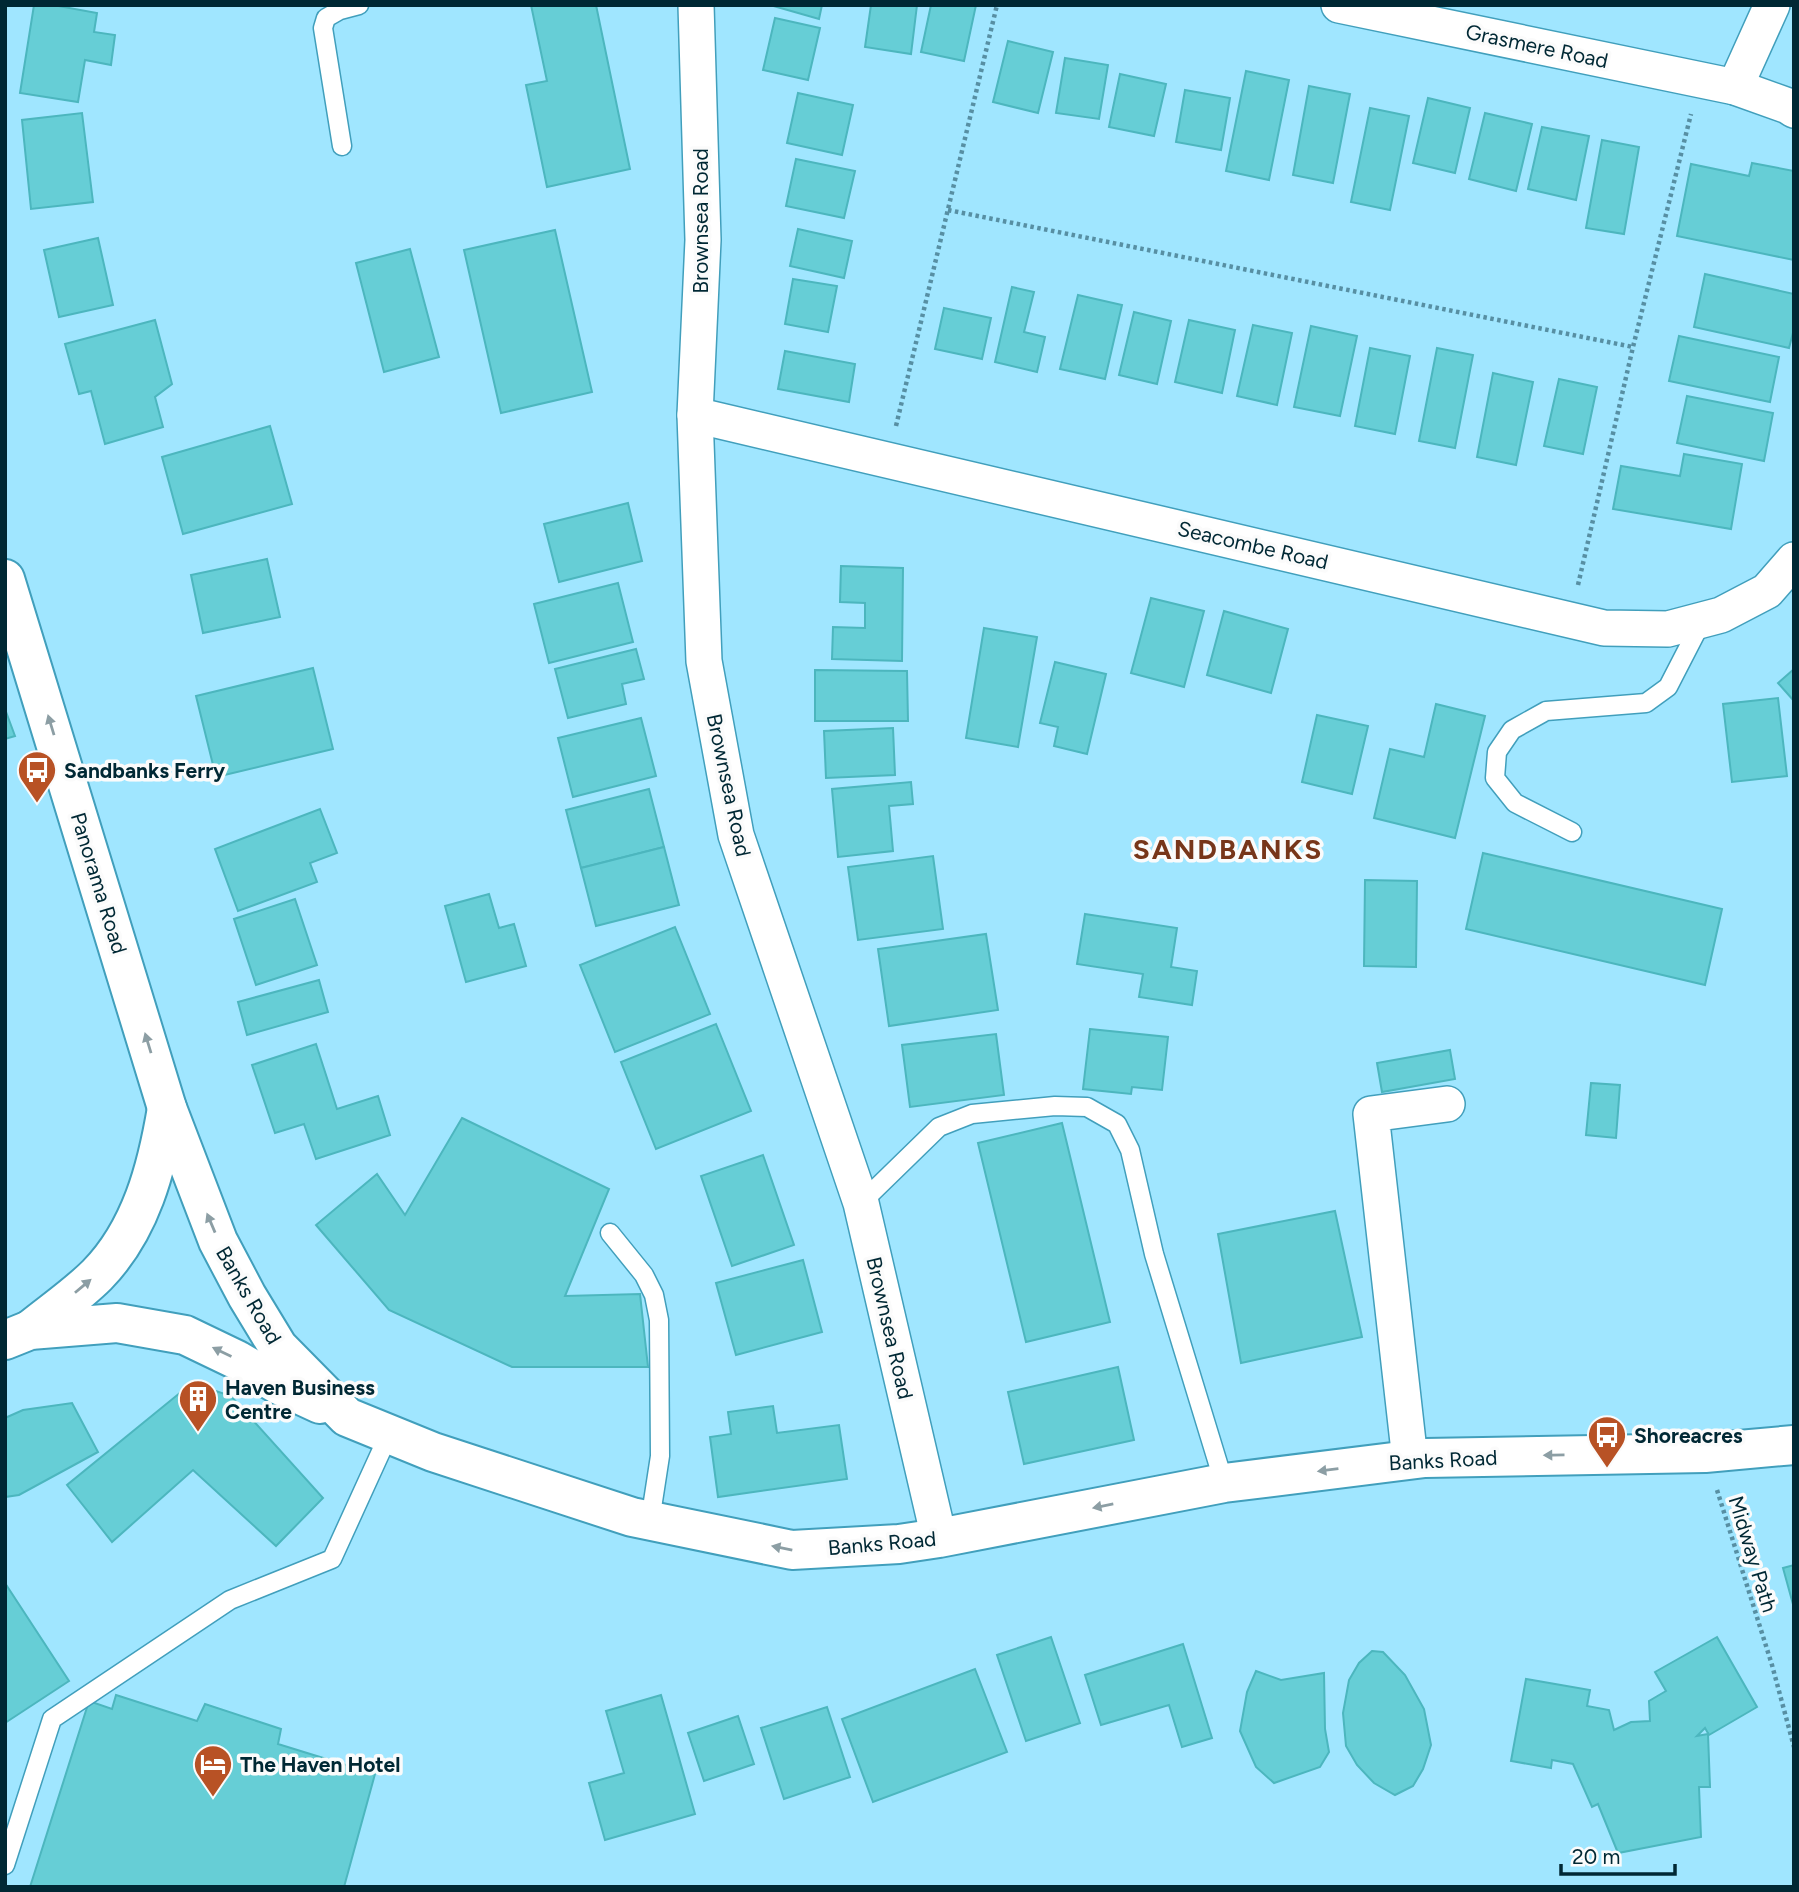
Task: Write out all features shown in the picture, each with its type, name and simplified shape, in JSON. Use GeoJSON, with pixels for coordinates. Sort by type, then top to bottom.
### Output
{"type":"FeatureCollection","features":[{"type":"Feature","properties":{"kind":"main road","name":"Panorama Road"},"geometry":{"type":"LineString","coordinates":[[5,579],[167,1108]]}},
{"type":"Feature","properties":{"kind":"main road"},"geometry":{"type":"LineString","coordinates":[[18,1335],[97,1275],[122,1245],[149,1186],[159,1154],[167,1108]]}},
{"type":"Feature","properties":{"kind":"main road","name":"Banks Road"},"geometry":{"type":"LineString","coordinates":[[167,1108],[218,1241],[247,1297],[278,1348],[347,1417],[433,1452],[650,1521],[792,1550],[899,1544],[1224,1483],[1410,1460],[1705,1453],[1794,1445]]}},
{"type":"Feature","properties":{"kind":"main road"},"geometry":{"type":"LineString","coordinates":[[18,1335],[117,1323],[185,1335],[237,1360],[279,1385],[347,1417]]}},
{"type":"Feature","properties":{"kind":"street","name":"Brownsea Road"},"geometry":{"type":"LineString","coordinates":[[696,5],[703,240],[695,415],[704,661],[736,835],[861,1203],[939,1538]]}},
{"type":"Feature","properties":{"kind":"street","name":"Grasmere Road"},"geometry":{"type":"LineString","coordinates":[[1339,5],[1735,87],[1794,110]]}},
{"type":"Feature","properties":{"kind":"street"},"geometry":{"type":"LineString","coordinates":[[1735,87],[1772,5]]}},
{"type":"Feature","properties":{"kind":"street","name":"Seacombe Road"},"geometry":{"type":"LineString","coordinates":[[695,415],[1604,628],[1668,629],[1721,615],[1767,591],[1794,560]]}},
{"type":"Feature","properties":{"kind":"street"},"geometry":{"type":"LineString","coordinates":[[1410,1460],[1371,1115],[1447,1104]]}},
{"type":"Feature","properties":{"kind":"lane"},"geometry":{"type":"LineString","coordinates":[[342,146],[323,28],[326,18],[340,10],[359,5]]}},
{"type":"Feature","properties":{"kind":"lane"},"geometry":{"type":"LineString","coordinates":[[1572,832],[1515,803],[1495,778],[1497,752],[1512,730],[1546,711],[1646,703],[1668,687],[1702,620]]}},
{"type":"Feature","properties":{"kind":"lane"},"geometry":{"type":"LineString","coordinates":[[861,1203],[939,1127],[972,1114],[1055,1106],[1087,1107],[1118,1124],[1130,1150],[1154,1254],[1224,1483]]}},
{"type":"Feature","properties":{"kind":"lane"},"geometry":{"type":"LineString","coordinates":[[610,1233],[644,1275],[654,1295],[659,1320],[660,1455],[650,1521]]}},
{"type":"Feature","properties":{"kind":"lane"},"geometry":{"type":"LineString","coordinates":[[5,1866],[52,1719],[230,1600],[331,1559],[389,1434]]}},
{"type":"Feature","properties":{"kind":"path"},"geometry":{"type":"LineString","coordinates":[[888,460],[997,5]]}},
{"type":"Feature","properties":{"kind":"path"},"geometry":{"type":"LineString","coordinates":[[1570,620],[1633,346],[1700,80]]}},
{"type":"Feature","properties":{"kind":"path"},"geometry":{"type":"LineString","coordinates":[[948,209],[1633,346]]}},
{"type":"Feature","properties":{"kind":"path","name":"Midway Path"},"geometry":{"type":"LineString","coordinates":[[1705,1453],[1772,1665],[1794,1747]]}},
{"type":"Feature","properties":{"kind":"building"},"geometry":{"type":"Polygon","coordinates":[[[34,5],[53,5],[97,13],[94,32],[115,35],[111,65],[85,60],[78,102],[20,93],[34,5]]]}},
{"type":"Feature","properties":{"kind":"building"},"geometry":{"type":"Polygon","coordinates":[[[531,5],[596,5],[630,169],[547,187],[526,85],[547,81],[531,5]]]}},
{"type":"Feature","properties":{"kind":"building"},"geometry":{"type":"Polygon","coordinates":[[[770,5],[822,5],[819,19],[770,5]]]}},
{"type":"Feature","properties":{"kind":"building"},"geometry":{"type":"Polygon","coordinates":[[[871,5],[917,5],[911,54],[865,47],[871,5]]]}},
{"type":"Feature","properties":{"kind":"building"},"geometry":{"type":"Polygon","coordinates":[[[931,5],[976,5],[964,61],[921,52],[931,5]]]}},
{"type":"Feature","properties":{"kind":"building"},"geometry":{"type":"Polygon","coordinates":[[[775,18],[820,28],[808,80],[763,70],[775,18]]]}},
{"type":"Feature","properties":{"kind":"building"},"geometry":{"type":"Polygon","coordinates":[[[1008,41],[1053,52],[1038,113],[993,102],[1008,41]]]}},
{"type":"Feature","properties":{"kind":"building"},"geometry":{"type":"Polygon","coordinates":[[[1065,58],[1108,65],[1099,119],[1056,113],[1065,58]]]}},
{"type":"Feature","properties":{"kind":"building"},"geometry":{"type":"Polygon","coordinates":[[[1246,71],[1289,80],[1269,180],[1226,171],[1246,71]]]}},
{"type":"Feature","properties":{"kind":"building"},"geometry":{"type":"Polygon","coordinates":[[[1120,74],[1166,84],[1154,136],[1109,127],[1120,74]]]}},
{"type":"Feature","properties":{"kind":"building"},"geometry":{"type":"Polygon","coordinates":[[[1309,86],[1350,94],[1333,183],[1293,175],[1309,86]]]}},
{"type":"Feature","properties":{"kind":"building"},"geometry":{"type":"Polygon","coordinates":[[[1185,90],[1230,98],[1221,150],[1176,142],[1185,90]]]}},
{"type":"Feature","properties":{"kind":"building"},"geometry":{"type":"Polygon","coordinates":[[[798,93],[853,105],[842,155],[787,143],[798,93]]]}},
{"type":"Feature","properties":{"kind":"building"},"geometry":{"type":"Polygon","coordinates":[[[1428,98],[1470,108],[1455,173],[1413,163],[1428,98]]]}},
{"type":"Feature","properties":{"kind":"building"},"geometry":{"type":"Polygon","coordinates":[[[1370,108],[1409,116],[1390,210],[1351,202],[1370,108]]]}},
{"type":"Feature","properties":{"kind":"building"},"geometry":{"type":"Polygon","coordinates":[[[82,113],[93,202],[31,209],[22,120],[82,113]]]}},
{"type":"Feature","properties":{"kind":"building"},"geometry":{"type":"Polygon","coordinates":[[[1485,113],[1532,124],[1516,191],[1469,179],[1485,113]]]}},
{"type":"Feature","properties":{"kind":"building"},"geometry":{"type":"Polygon","coordinates":[[[1542,127],[1589,136],[1576,200],[1528,189],[1542,127]]]}},
{"type":"Feature","properties":{"kind":"building"},"geometry":{"type":"Polygon","coordinates":[[[1602,140],[1639,147],[1624,234],[1586,228],[1602,140]]]}},
{"type":"Feature","properties":{"kind":"building"},"geometry":{"type":"Polygon","coordinates":[[[796,159],[855,171],[844,218],[786,206],[796,159]]]}},
{"type":"Feature","properties":{"kind":"building"},"geometry":{"type":"Polygon","coordinates":[[[1752,163],[1794,171],[1794,260],[1677,236],[1691,164],[1749,176],[1752,163]]]}},
{"type":"Feature","properties":{"kind":"building"},"geometry":{"type":"Polygon","coordinates":[[[798,229],[852,241],[844,278],[790,266],[798,229]]]}},
{"type":"Feature","properties":{"kind":"building"},"geometry":{"type":"Polygon","coordinates":[[[555,230],[592,392],[501,413],[464,250],[555,230]]]}},
{"type":"Feature","properties":{"kind":"building"},"geometry":{"type":"Polygon","coordinates":[[[98,238],[113,305],[59,317],[44,250],[98,238]]]}},
{"type":"Feature","properties":{"kind":"building"},"geometry":{"type":"Polygon","coordinates":[[[410,249],[439,357],[384,372],[356,263],[410,249]]]}},
{"type":"Feature","properties":{"kind":"building"},"geometry":{"type":"Polygon","coordinates":[[[1705,274],[1794,294],[1794,329],[1789,348],[1694,327],[1705,274]]]}},
{"type":"Feature","properties":{"kind":"building"},"geometry":{"type":"Polygon","coordinates":[[[793,279],[837,286],[828,332],[785,324],[793,279]]]}},
{"type":"Feature","properties":{"kind":"building"},"geometry":{"type":"Polygon","coordinates":[[[1012,287],[1034,292],[1024,332],[1045,337],[1037,372],[995,362],[1012,287]]]}},
{"type":"Feature","properties":{"kind":"building"},"geometry":{"type":"Polygon","coordinates":[[[1078,295],[1122,305],[1105,379],[1060,369],[1078,295]]]}},
{"type":"Feature","properties":{"kind":"building"},"geometry":{"type":"Polygon","coordinates":[[[944,308],[991,318],[982,359],[935,349],[944,308]]]}},
{"type":"Feature","properties":{"kind":"building"},"geometry":{"type":"Polygon","coordinates":[[[1134,312],[1171,321],[1157,384],[1119,375],[1134,312]]]}},
{"type":"Feature","properties":{"kind":"building"},"geometry":{"type":"Polygon","coordinates":[[[155,320],[172,384],[155,397],[163,427],[105,444],[91,391],[79,394],[65,344],[155,320]]]}},
{"type":"Feature","properties":{"kind":"building"},"geometry":{"type":"Polygon","coordinates":[[[1189,320],[1235,330],[1222,393],[1175,382],[1189,320]]]}},
{"type":"Feature","properties":{"kind":"building"},"geometry":{"type":"Polygon","coordinates":[[[1253,325],[1292,333],[1277,405],[1237,396],[1253,325]]]}},
{"type":"Feature","properties":{"kind":"building"},"geometry":{"type":"Polygon","coordinates":[[[1311,326],[1357,336],[1340,416],[1294,407],[1311,326]]]}},
{"type":"Feature","properties":{"kind":"building"},"geometry":{"type":"Polygon","coordinates":[[[1679,336],[1779,357],[1770,402],[1669,381],[1679,336]]]}},
{"type":"Feature","properties":{"kind":"building"},"geometry":{"type":"Polygon","coordinates":[[[1370,348],[1410,356],[1395,434],[1355,426],[1370,348]]]}},
{"type":"Feature","properties":{"kind":"building"},"geometry":{"type":"Polygon","coordinates":[[[1437,348],[1473,355],[1455,448],[1419,441],[1437,348]]]}},
{"type":"Feature","properties":{"kind":"building"},"geometry":{"type":"Polygon","coordinates":[[[785,351],[855,364],[849,402],[778,389],[785,351]]]}},
{"type":"Feature","properties":{"kind":"building"},"geometry":{"type":"Polygon","coordinates":[[[1493,373],[1533,382],[1516,465],[1477,457],[1493,373]]]}},
{"type":"Feature","properties":{"kind":"building"},"geometry":{"type":"Polygon","coordinates":[[[1559,379],[1597,387],[1583,454],[1544,446],[1559,379]]]}},
{"type":"Feature","properties":{"kind":"building"},"geometry":{"type":"Polygon","coordinates":[[[1687,396],[1773,413],[1764,461],[1677,443],[1687,396]]]}},
{"type":"Feature","properties":{"kind":"building"},"geometry":{"type":"Polygon","coordinates":[[[270,426],[292,504],[183,534],[162,457],[270,426]]]}},
{"type":"Feature","properties":{"kind":"building"},"geometry":{"type":"Polygon","coordinates":[[[1684,454],[1742,464],[1731,529],[1613,509],[1621,466],[1680,476],[1684,454]]]}},
{"type":"Feature","properties":{"kind":"building"},"geometry":{"type":"Polygon","coordinates":[[[628,503],[642,561],[559,582],[544,524],[628,503]]]}},
{"type":"Feature","properties":{"kind":"building"},"geometry":{"type":"Polygon","coordinates":[[[267,559],[280,617],[203,633],[191,575],[267,559]]]}},
{"type":"Feature","properties":{"kind":"building"},"geometry":{"type":"Polygon","coordinates":[[[841,566],[903,568],[902,661],[832,659],[833,627],[865,628],[865,603],[840,602],[841,566]]]}},
{"type":"Feature","properties":{"kind":"building"},"geometry":{"type":"Polygon","coordinates":[[[618,583],[633,642],[549,663],[534,604],[618,583]]]}},
{"type":"Feature","properties":{"kind":"building"},"geometry":{"type":"Polygon","coordinates":[[[1151,598],[1204,611],[1184,687],[1131,673],[1151,598]]]}},
{"type":"Feature","properties":{"kind":"building"},"geometry":{"type":"Polygon","coordinates":[[[1224,611],[1288,629],[1271,693],[1207,675],[1224,611]]]}},
{"type":"Feature","properties":{"kind":"building"},"geometry":{"type":"Polygon","coordinates":[[[984,628],[1037,637],[1018,747],[966,738],[984,628]]]}},
{"type":"Feature","properties":{"kind":"building"},"geometry":{"type":"Polygon","coordinates":[[[636,649],[644,679],[622,684],[626,704],[568,718],[555,669],[636,649]]]}},
{"type":"Feature","properties":{"kind":"building"},"geometry":{"type":"Polygon","coordinates":[[[1055,662],[1106,674],[1087,754],[1054,746],[1058,727],[1040,723],[1055,662]]]}},
{"type":"Feature","properties":{"kind":"building"},"geometry":{"type":"Polygon","coordinates":[[[313,668],[333,749],[216,777],[196,696],[313,668]]]}},
{"type":"Feature","properties":{"kind":"building"},"geometry":{"type":"Polygon","coordinates":[[[1794,669],[1794,701],[1778,683],[1794,669]]]}},
{"type":"Feature","properties":{"kind":"building"},"geometry":{"type":"Polygon","coordinates":[[[815,670],[907,671],[908,721],[815,721],[815,670]]]}},
{"type":"Feature","properties":{"kind":"building"},"geometry":{"type":"Polygon","coordinates":[[[1778,698],[1787,776],[1732,782],[1723,704],[1778,698]]]}},
{"type":"Feature","properties":{"kind":"building"},"geometry":{"type":"Polygon","coordinates":[[[1436,704],[1485,716],[1455,838],[1374,818],[1390,749],[1424,757],[1436,704]]]}},
{"type":"Feature","properties":{"kind":"building"},"geometry":{"type":"Polygon","coordinates":[[[5,709],[15,736],[5,739],[5,709]]]}},
{"type":"Feature","properties":{"kind":"building"},"geometry":{"type":"Polygon","coordinates":[[[1317,715],[1368,726],[1352,794],[1302,782],[1317,715]]]}},
{"type":"Feature","properties":{"kind":"building"},"geometry":{"type":"Polygon","coordinates":[[[641,718],[656,776],[573,797],[558,738],[641,718]]]}},
{"type":"Feature","properties":{"kind":"building"},"geometry":{"type":"Polygon","coordinates":[[[893,728],[895,775],[826,778],[824,731],[893,728]]]}},
{"type":"Feature","properties":{"kind":"building"},"geometry":{"type":"Polygon","coordinates":[[[911,782],[913,804],[889,806],[893,851],[838,857],[832,789],[911,782]]]}},
{"type":"Feature","properties":{"kind":"building"},"geometry":{"type":"Polygon","coordinates":[[[649,789],[664,847],[581,868],[566,810],[649,789]]]}},
{"type":"Feature","properties":{"kind":"building"},"geometry":{"type":"Polygon","coordinates":[[[320,809],[337,853],[310,863],[317,882],[238,911],[215,849],[320,809]]]}},
{"type":"Feature","properties":{"kind":"building"},"geometry":{"type":"Polygon","coordinates":[[[664,847],[679,905],[596,926],[581,868],[664,847]]]}},
{"type":"Feature","properties":{"kind":"building"},"geometry":{"type":"Polygon","coordinates":[[[1483,853],[1722,909],[1705,985],[1466,929],[1483,853]]]}},
{"type":"Feature","properties":{"kind":"building"},"geometry":{"type":"Polygon","coordinates":[[[933,856],[943,929],[858,940],[848,867],[933,856]]]}},
{"type":"Feature","properties":{"kind":"building"},"geometry":{"type":"Polygon","coordinates":[[[1365,880],[1417,881],[1416,967],[1364,966],[1365,880]]]}},
{"type":"Feature","properties":{"kind":"building"},"geometry":{"type":"Polygon","coordinates":[[[489,894],[499,928],[514,924],[526,966],[466,982],[445,906],[489,894]]]}},
{"type":"Feature","properties":{"kind":"building"},"geometry":{"type":"Polygon","coordinates":[[[295,899],[317,965],[256,985],[234,919],[295,899]]]}},
{"type":"Feature","properties":{"kind":"building"},"geometry":{"type":"Polygon","coordinates":[[[1085,914],[1177,928],[1171,967],[1197,971],[1192,1005],[1139,997],[1143,974],[1077,964],[1085,914]]]}},
{"type":"Feature","properties":{"kind":"building"},"geometry":{"type":"Polygon","coordinates":[[[675,927],[710,1014],[615,1052],[580,965],[675,927]]]}},
{"type":"Feature","properties":{"kind":"building"},"geometry":{"type":"Polygon","coordinates":[[[986,934],[998,1010],[889,1026],[878,949],[986,934]]]}},
{"type":"Feature","properties":{"kind":"building"},"geometry":{"type":"Polygon","coordinates":[[[319,980],[328,1012],[247,1035],[238,1002],[319,980]]]}},
{"type":"Feature","properties":{"kind":"building"},"geometry":{"type":"Polygon","coordinates":[[[716,1024],[751,1111],[656,1149],[621,1062],[716,1024]]]}},
{"type":"Feature","properties":{"kind":"building"},"geometry":{"type":"Polygon","coordinates":[[[1090,1029],[1168,1037],[1162,1090],[1132,1087],[1131,1094],[1083,1089],[1090,1029]]]}},
{"type":"Feature","properties":{"kind":"building"},"geometry":{"type":"Polygon","coordinates":[[[996,1034],[1004,1095],[910,1107],[902,1045],[996,1034]]]}},
{"type":"Feature","properties":{"kind":"building"},"geometry":{"type":"Polygon","coordinates":[[[316,1044],[337,1109],[378,1096],[390,1135],[316,1159],[304,1124],[275,1133],[252,1065],[316,1044]]]}},
{"type":"Feature","properties":{"kind":"building"},"geometry":{"type":"Polygon","coordinates":[[[1450,1050],[1455,1079],[1382,1092],[1377,1063],[1450,1050]]]}},
{"type":"Feature","properties":{"kind":"building"},"geometry":{"type":"Polygon","coordinates":[[[1591,1083],[1620,1085],[1616,1138],[1586,1135],[1591,1083]]]}},
{"type":"Feature","properties":{"kind":"building"},"geometry":{"type":"Polygon","coordinates":[[[462,1118],[609,1189],[565,1296],[640,1294],[648,1367],[512,1367],[389,1310],[316,1225],[377,1174],[405,1215],[462,1118]]]}},
{"type":"Feature","properties":{"kind":"building"},"geometry":{"type":"Polygon","coordinates":[[[1062,1123],[1110,1322],[1026,1342],[978,1143],[1062,1123]]]}},
{"type":"Feature","properties":{"kind":"building"},"geometry":{"type":"Polygon","coordinates":[[[763,1155],[794,1245],[732,1266],[701,1176],[763,1155]]]}},
{"type":"Feature","properties":{"kind":"building"},"geometry":{"type":"Polygon","coordinates":[[[1335,1211],[1362,1337],[1241,1363],[1218,1234],[1335,1211]]]}},
{"type":"Feature","properties":{"kind":"building"},"geometry":{"type":"Polygon","coordinates":[[[803,1260],[822,1332],[736,1355],[716,1283],[803,1260]]]}},
{"type":"Feature","properties":{"kind":"building"},"geometry":{"type":"Polygon","coordinates":[[[1118,1367],[1134,1440],[1024,1464],[1008,1392],[1118,1367]]]}},
{"type":"Feature","properties":{"kind":"building","name":"Haven Business Centre"},"geometry":{"type":"Polygon","coordinates":[[[192,1383],[231,1396],[323,1498],[276,1546],[193,1470],[112,1542],[67,1485],[192,1383]]]}},
{"type":"Feature","properties":{"kind":"building"},"geometry":{"type":"Polygon","coordinates":[[[72,1403],[98,1452],[19,1495],[5,1497],[5,1418],[23,1410],[72,1403]]]}},
{"type":"Feature","properties":{"kind":"building"},"geometry":{"type":"Polygon","coordinates":[[[773,1406],[777,1433],[839,1425],[847,1479],[718,1497],[710,1437],[731,1434],[728,1412],[773,1406]]]}},
{"type":"Feature","properties":{"kind":"building"},"geometry":{"type":"Polygon","coordinates":[[[1794,1565],[1794,1608],[1783,1568],[1794,1565]]]}},
{"type":"Feature","properties":{"kind":"building"},"geometry":{"type":"Polygon","coordinates":[[[5,1583],[69,1681],[5,1723],[5,1583]]]}},
{"type":"Feature","properties":{"kind":"building"},"geometry":{"type":"Polygon","coordinates":[[[1051,1637],[1080,1723],[1026,1741],[997,1655],[1051,1637]]]}},
{"type":"Feature","properties":{"kind":"building"},"geometry":{"type":"Polygon","coordinates":[[[1717,1637],[1757,1707],[1709,1735],[1705,1728],[1697,1736],[1708,1734],[1710,1787],[1699,1787],[1701,1837],[1618,1853],[1598,1804],[1592,1807],[1573,1764],[1552,1760],[1551,1768],[1511,1761],[1526,1679],[1590,1690],[1587,1706],[1609,1710],[1614,1730],[1631,1722],[1650,1721],[1649,1701],[1666,1691],[1655,1672],[1717,1637]]]}},
{"type":"Feature","properties":{"kind":"building"},"geometry":{"type":"Polygon","coordinates":[[[1183,1644],[1212,1738],[1182,1747],[1169,1705],[1101,1725],[1085,1675],[1183,1644]]]}},
{"type":"Feature","properties":{"kind":"building"},"geometry":{"type":"Polygon","coordinates":[[[1372,1651],[1383,1652],[1405,1675],[1424,1709],[1431,1745],[1423,1769],[1413,1786],[1395,1795],[1374,1783],[1357,1765],[1346,1746],[1343,1713],[1349,1680],[1359,1663],[1372,1651]]]}},
{"type":"Feature","properties":{"kind":"building"},"geometry":{"type":"Polygon","coordinates":[[[975,1669],[1007,1752],[873,1802],[842,1719],[975,1669]]]}},
{"type":"Feature","properties":{"kind":"building"},"geometry":{"type":"Polygon","coordinates":[[[1256,1671],[1281,1680],[1324,1673],[1325,1729],[1329,1752],[1320,1767],[1274,1783],[1256,1767],[1240,1731],[1247,1692],[1256,1671]]]}},
{"type":"Feature","properties":{"kind":"building","name":"The Haven Hotel"},"geometry":{"type":"Polygon","coordinates":[[[116,1695],[197,1721],[205,1704],[281,1729],[278,1744],[375,1774],[344,1887],[30,1887],[89,1701],[112,1709],[116,1695]]]}},
{"type":"Feature","properties":{"kind":"building"},"geometry":{"type":"Polygon","coordinates":[[[661,1695],[695,1814],[605,1840],[589,1783],[624,1773],[606,1711],[661,1695]]]}},
{"type":"Feature","properties":{"kind":"building"},"geometry":{"type":"Polygon","coordinates":[[[827,1707],[850,1777],[784,1799],[761,1728],[827,1707]]]}},
{"type":"Feature","properties":{"kind":"building"},"geometry":{"type":"Polygon","coordinates":[[[738,1716],[754,1764],[704,1781],[688,1733],[738,1716]]]}},
{"type":"Feature","properties":{"kind":"place","name":"Sandbanks Ferry"},"geometry":{"type":"Point","coordinates":[37,804]}},
{"type":"Feature","properties":{"kind":"place","name":"Haven Business Centre"},"geometry":{"type":"Point","coordinates":[198,1433]}},
{"type":"Feature","properties":{"kind":"place","name":"Shoreacres"},"geometry":{"type":"Point","coordinates":[1607,1469]}},
{"type":"Feature","properties":{"kind":"place","name":"The Haven Hotel"},"geometry":{"type":"Point","coordinates":[213,1798]}},
{"type":"Feature","properties":{"kind":"district","name":"SANDBANKS"},"geometry":{"type":"Point","coordinates":[1228,849]}}]}
